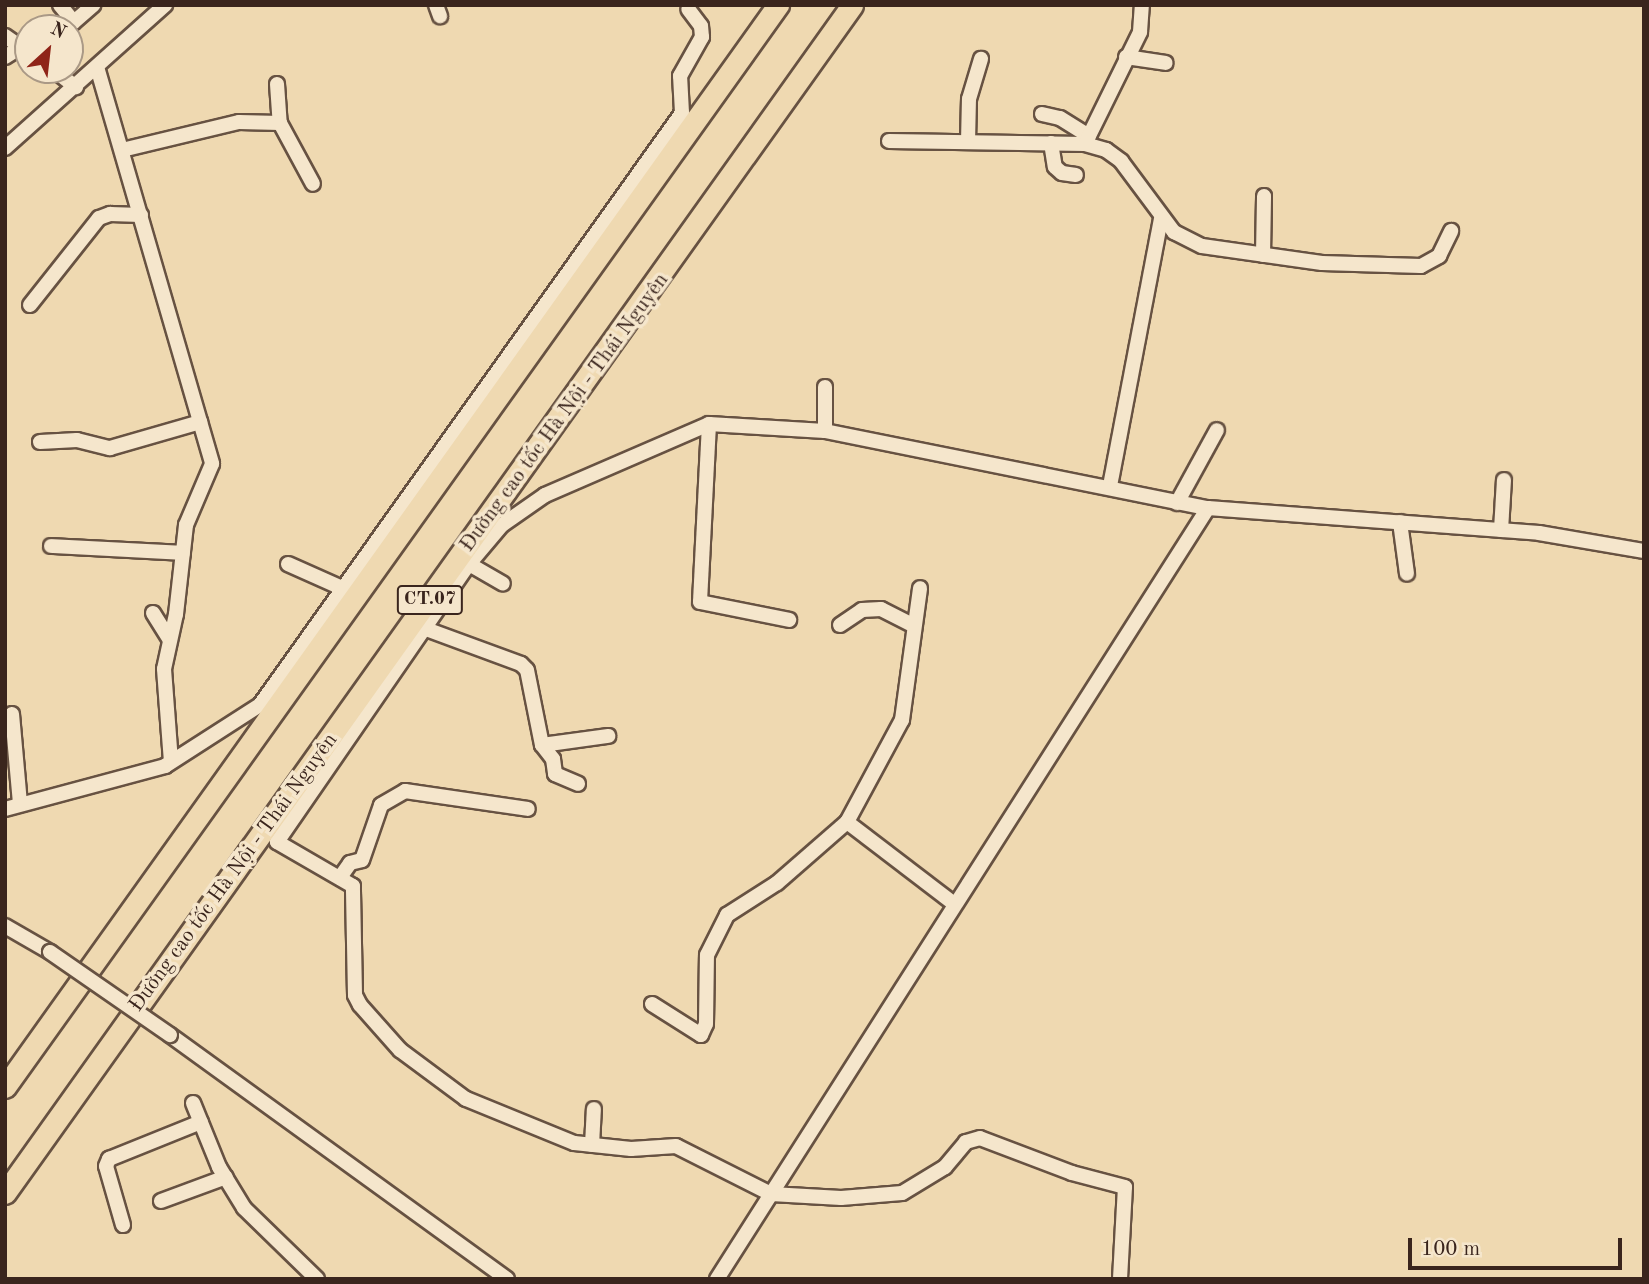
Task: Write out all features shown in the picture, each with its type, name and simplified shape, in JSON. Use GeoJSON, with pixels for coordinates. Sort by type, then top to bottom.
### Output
{"type":"FeatureCollection","features":[{"type":"Feature","properties":{"kind":"highway","name":"CT.07"},"geometry":{"type":"LineString","coordinates":[[5,1087],[778,5]]}},
{"type":"Feature","properties":{"kind":"highway","name":"Đường cao tốc Hà Nội - Thái Nguyên"},"geometry":{"type":"LineString","coordinates":[[5,1193],[852,5]]}},
{"type":"Feature","properties":{"kind":"street"},"geometry":{"type":"LineString","coordinates":[[5,148],[165,5]]}},
{"type":"Feature","properties":{"kind":"street"},"geometry":{"type":"LineString","coordinates":[[1087,140],[1143,22],[1142,5]]}},
{"type":"Feature","properties":{"kind":"street"},"geometry":{"type":"LineString","coordinates":[[5,809],[171,762],[260,705],[682,113],[680,76],[702,37],[701,26],[688,9]]}},
{"type":"Feature","properties":{"kind":"street"},"geometry":{"type":"LineString","coordinates":[[1126,57],[1166,63]]}},
{"type":"Feature","properties":{"kind":"street"},"geometry":{"type":"LineString","coordinates":[[968,142],[970,99],[981,59]]}},
{"type":"Feature","properties":{"kind":"street"},"geometry":{"type":"LineString","coordinates":[[97,67],[212,464],[210,476],[190,509],[164,669],[171,762]]}},
{"type":"Feature","properties":{"kind":"street"},"geometry":{"type":"LineString","coordinates":[[277,84],[280,123],[313,184]]}},
{"type":"Feature","properties":{"kind":"street"},"geometry":{"type":"LineString","coordinates":[[1042,114],[1060,118],[1087,140],[1106,149],[1121,161],[1161,219],[1187,242],[1322,263],[1421,266],[1440,256],[1451,231]]}},
{"type":"Feature","properties":{"kind":"street"},"geometry":{"type":"LineString","coordinates":[[122,150],[239,121],[280,123]]}},
{"type":"Feature","properties":{"kind":"street"},"geometry":{"type":"LineString","coordinates":[[889,141],[1051,143],[1087,140]]}},
{"type":"Feature","properties":{"kind":"street"},"geometry":{"type":"LineString","coordinates":[[1051,143],[1053,164],[1062,173],[1076,175]]}},
{"type":"Feature","properties":{"kind":"street"},"geometry":{"type":"LineString","coordinates":[[1263,255],[1264,196]]}},
{"type":"Feature","properties":{"kind":"street"},"geometry":{"type":"LineString","coordinates":[[30,305],[99,218],[110,214],[141,215]]}},
{"type":"Feature","properties":{"kind":"street"},"geometry":{"type":"LineString","coordinates":[[1110,486],[1161,219]]}},
{"type":"Feature","properties":{"kind":"street"},"geometry":{"type":"LineString","coordinates":[[825,387],[825,431]]}},
{"type":"Feature","properties":{"kind":"street"},"geometry":{"type":"LineString","coordinates":[[40,442],[77,440],[110,448],[200,422]]}},
{"type":"Feature","properties":{"kind":"street"},"geometry":{"type":"LineString","coordinates":[[709,424],[700,602],[789,620]]}},
{"type":"Feature","properties":{"kind":"street"},"geometry":{"type":"LineString","coordinates":[[1120,1279],[1125,1186],[1072,1173],[980,1138],[966,1142],[945,1167],[902,1193],[872,1198],[771,1194],[676,1146],[592,1145],[544,1134],[466,1100],[432,1077],[377,1029],[355,995],[353,886],[341,876],[280,845],[278,838],[469,564],[525,506],[709,424],[825,431],[1110,486],[1208,508],[1501,530],[1644,551]]}},
{"type":"Feature","properties":{"kind":"street"},"geometry":{"type":"LineString","coordinates":[[1177,503],[1217,430]]}},
{"type":"Feature","properties":{"kind":"street"},"geometry":{"type":"LineString","coordinates":[[1501,530],[1504,480]]}},
{"type":"Feature","properties":{"kind":"street"},"geometry":{"type":"LineString","coordinates":[[717,1279],[953,903],[1208,508]]}},
{"type":"Feature","properties":{"kind":"street"},"geometry":{"type":"LineString","coordinates":[[1400,522],[1407,574]]}},
{"type":"Feature","properties":{"kind":"street"},"geometry":{"type":"LineString","coordinates":[[51,546],[183,553]]}},
{"type":"Feature","properties":{"kind":"street"},"geometry":{"type":"LineString","coordinates":[[288,564],[342,588]]}},
{"type":"Feature","properties":{"kind":"street"},"geometry":{"type":"LineString","coordinates":[[469,564],[503,584]]}},
{"type":"Feature","properties":{"kind":"street"},"geometry":{"type":"LineString","coordinates":[[652,1004],[701,1035],[706,1024],[707,955],[727,915],[777,883],[847,822],[902,720],[920,588]]}},
{"type":"Feature","properties":{"kind":"street"},"geometry":{"type":"LineString","coordinates":[[840,625],[862,610],[881,609],[914,626]]}},
{"type":"Feature","properties":{"kind":"street"},"geometry":{"type":"LineString","coordinates":[[153,613],[169,639]]}},
{"type":"Feature","properties":{"kind":"street"},"geometry":{"type":"LineString","coordinates":[[426,629],[522,664],[527,670],[542,745],[557,777],[578,784]]}},
{"type":"Feature","properties":{"kind":"street"},"geometry":{"type":"LineString","coordinates":[[12,714],[20,804]]}},
{"type":"Feature","properties":{"kind":"street"},"geometry":{"type":"LineString","coordinates":[[542,745],[608,736]]}},
{"type":"Feature","properties":{"kind":"street"},"geometry":{"type":"LineString","coordinates":[[341,876],[350,863],[362,860],[380,805],[405,791],[528,809]]}},
{"type":"Feature","properties":{"kind":"street"},"geometry":{"type":"LineString","coordinates":[[847,822],[953,903]]}},
{"type":"Feature","properties":{"kind":"street"},"geometry":{"type":"LineString","coordinates":[[5,926],[50,952],[170,1035],[507,1279]]}},
{"type":"Feature","properties":{"kind":"street"},"geometry":{"type":"LineString","coordinates":[[192,1103],[226,1177],[244,1208],[317,1279]]}},
{"type":"Feature","properties":{"kind":"street"},"geometry":{"type":"LineString","coordinates":[[592,1145],[594,1109]]}},
{"type":"Feature","properties":{"kind":"street"},"geometry":{"type":"LineString","coordinates":[[123,1225],[106,1166],[109,1159],[201,1122]]}},
{"type":"Feature","properties":{"kind":"street"},"geometry":{"type":"LineString","coordinates":[[161,1200],[226,1177]]}}]}
